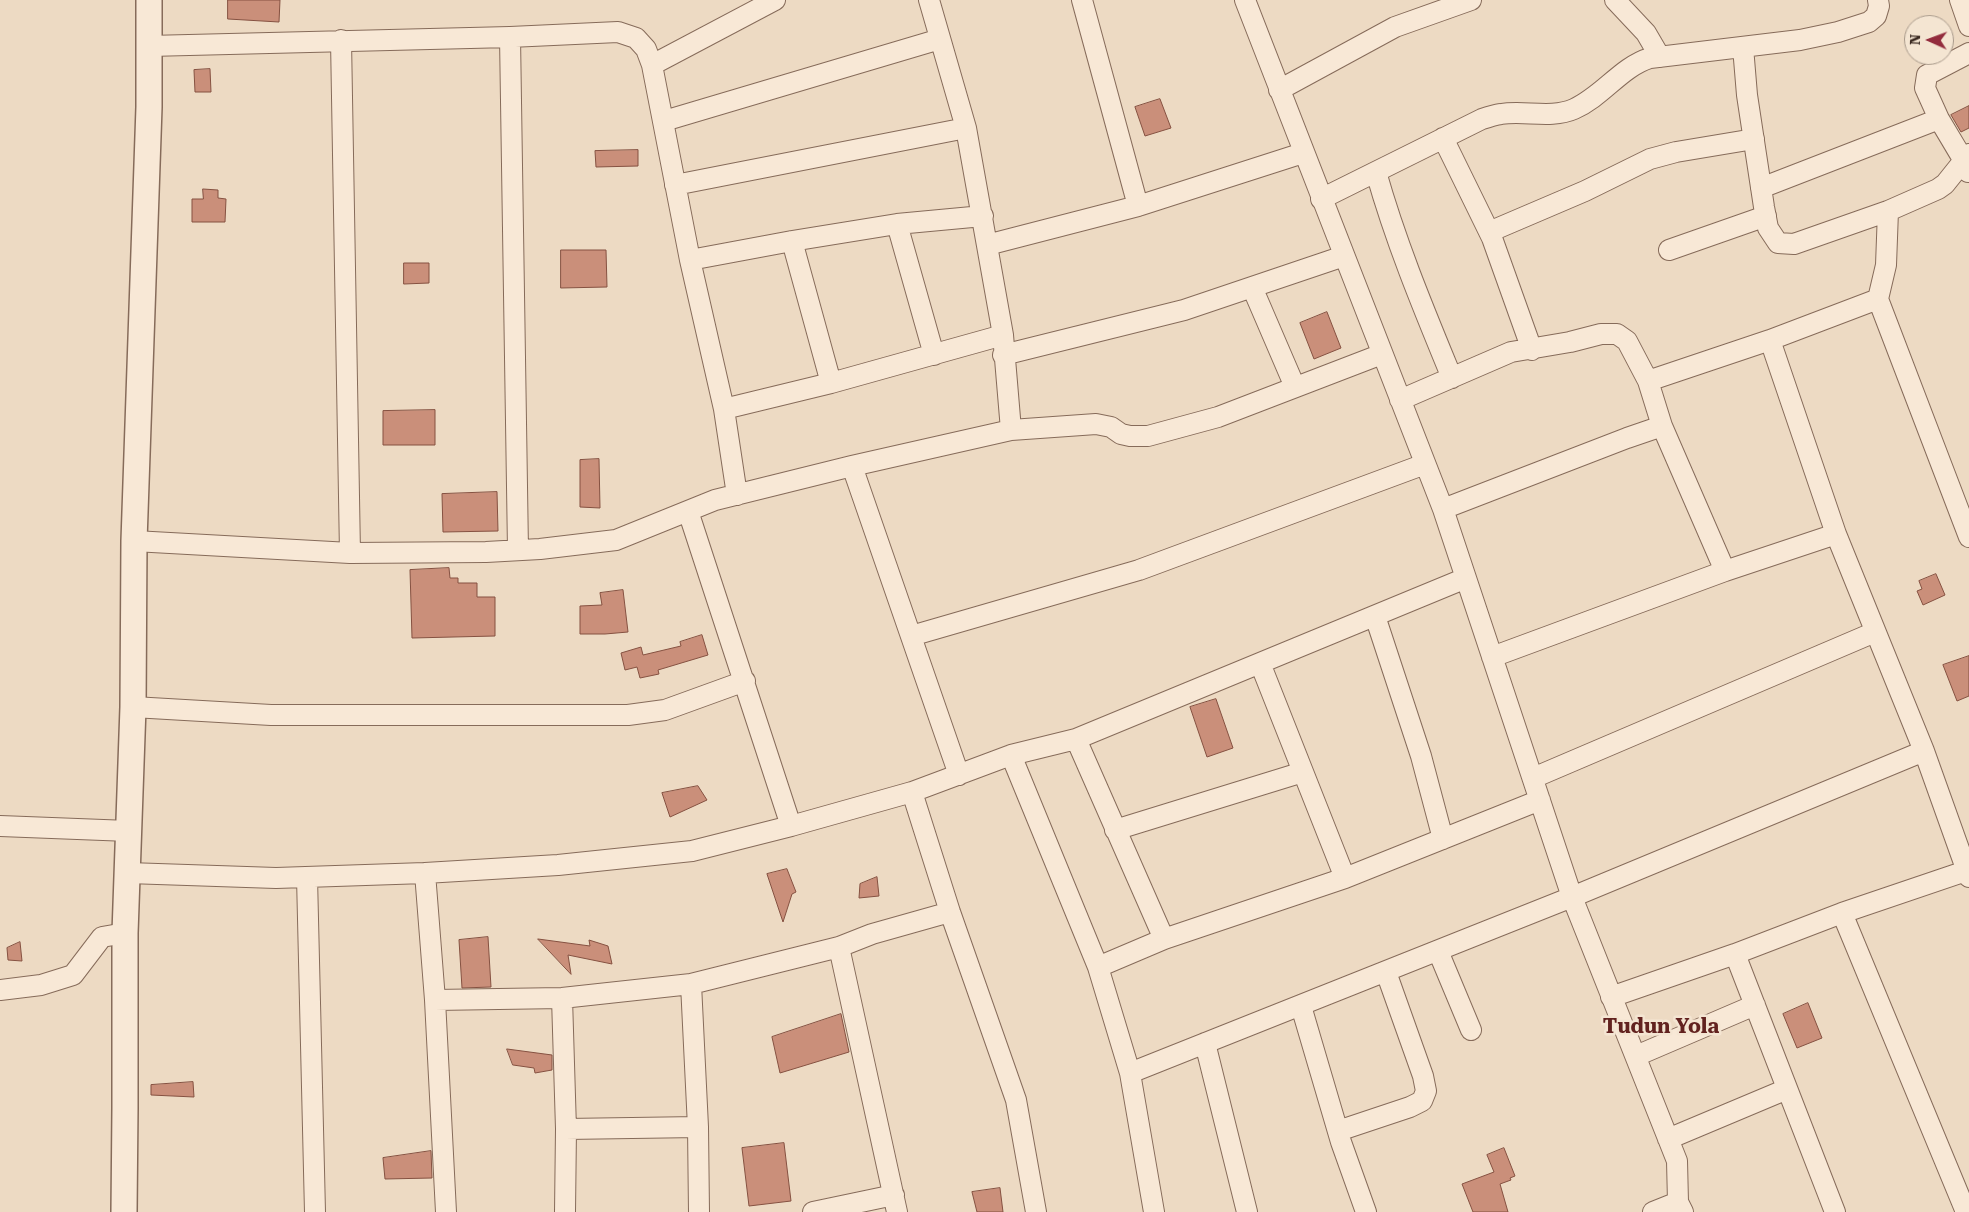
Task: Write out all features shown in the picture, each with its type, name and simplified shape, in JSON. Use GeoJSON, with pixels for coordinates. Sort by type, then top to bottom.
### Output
{"type":"FeatureCollection","features":[{"type":"Feature","properties":{"kind":"street"},"geometry":{"type":"LineString","coordinates":[[124,1212],[126,1108],[125,933],[133,707],[134,541],[141,369],[149,0]]}},
{"type":"Feature","properties":{"kind":"street"},"geometry":{"type":"LineString","coordinates":[[652,65],[775,0]]}},
{"type":"Feature","properties":{"kind":"street"},"geometry":{"type":"LineString","coordinates":[[929,0],[966,128],[983,216],[1003,345],[1011,430]]}},
{"type":"Feature","properties":{"kind":"street"},"geometry":{"type":"LineString","coordinates":[[1082,0],[1138,206]]}},
{"type":"Feature","properties":{"kind":"street"},"geometry":{"type":"LineString","coordinates":[[1245,0],[1443,509],[1572,897],[1678,1160],[1680,1207],[1653,1212]]}},
{"type":"Feature","properties":{"kind":"street"},"geometry":{"type":"LineString","coordinates":[[1279,90],[1394,27],[1437,6],[1471,0]]}},
{"type":"Feature","properties":{"kind":"street"},"geometry":{"type":"LineString","coordinates":[[1615,0],[1646,33],[1660,57]]}},
{"type":"Feature","properties":{"kind":"street"},"geometry":{"type":"LineString","coordinates":[[1321,199],[1482,119],[1502,114],[1556,113],[1573,109],[1594,97],[1637,62],[1660,57],[1800,40],[1838,32],[1869,22],[1876,16],[1879,6],[1878,0]]}},
{"type":"Feature","properties":{"kind":"street"},"geometry":{"type":"LineString","coordinates":[[1960,0],[1969,26]]}},
{"type":"Feature","properties":{"kind":"street"},"geometry":{"type":"LineString","coordinates":[[149,46],[510,37],[618,32],[636,38],[646,49],[652,65],[690,260],[724,410],[737,495]]}},
{"type":"Feature","properties":{"kind":"street"},"geometry":{"type":"LineString","coordinates":[[510,37],[518,550]]}},
{"type":"Feature","properties":{"kind":"street"},"geometry":{"type":"LineString","coordinates":[[664,121],[940,39]]}},
{"type":"Feature","properties":{"kind":"street"},"geometry":{"type":"LineString","coordinates":[[340,40],[350,553]]}},
{"type":"Feature","properties":{"kind":"street"},"geometry":{"type":"LineString","coordinates":[[1743,47],[1754,139],[1768,228],[1778,242],[1786,245],[1794,244],[1888,211],[1938,189],[1967,164],[1939,119],[1925,88],[1927,75],[1969,53]]}},
{"type":"Feature","properties":{"kind":"street"},"geometry":{"type":"LineString","coordinates":[[1761,188],[1939,119]]}},
{"type":"Feature","properties":{"kind":"street"},"geometry":{"type":"LineString","coordinates":[[675,185],[966,128]]}},
{"type":"Feature","properties":{"kind":"street"},"geometry":{"type":"LineString","coordinates":[[1443,138],[1489,232],[1503,266],[1532,350]]}},
{"type":"Feature","properties":{"kind":"street"},"geometry":{"type":"LineString","coordinates":[[1489,232],[1650,159],[1676,152],[1754,139]]}},
{"type":"Feature","properties":{"kind":"street"},"geometry":{"type":"LineString","coordinates":[[987,245],[1138,206],[1303,153]]}},
{"type":"Feature","properties":{"kind":"street"},"geometry":{"type":"LineString","coordinates":[[1376,172],[1391,224],[1407,268],[1452,378]]}},
{"type":"Feature","properties":{"kind":"street"},"geometry":{"type":"LineString","coordinates":[[1888,211],[1886,265],[1878,298],[1969,537]]}},
{"type":"Feature","properties":{"kind":"street"},"geometry":{"type":"LineString","coordinates":[[690,260],[897,224],[983,216]]}},
{"type":"Feature","properties":{"kind":"street"},"geometry":{"type":"LineString","coordinates":[[1669,250],[1766,216]]}},
{"type":"Feature","properties":{"kind":"street"},"geometry":{"type":"LineString","coordinates":[[897,224],[934,355]]}},
{"type":"Feature","properties":{"kind":"street"},"geometry":{"type":"LineString","coordinates":[[792,241],[831,383]]}},
{"type":"Feature","properties":{"kind":"street"},"geometry":{"type":"LineString","coordinates":[[724,410],[934,355],[1003,345],[1184,310],[1344,256]]}},
{"type":"Feature","properties":{"kind":"street"},"geometry":{"type":"LineString","coordinates":[[1252,287],[1295,387]]}},
{"type":"Feature","properties":{"kind":"street"},"geometry":{"type":"LineString","coordinates":[[1648,381],[1770,340],[1878,298]]}},
{"type":"Feature","properties":{"kind":"street"},"geometry":{"type":"LineString","coordinates":[[1400,400],[1511,352],[1532,350],[1600,334],[1617,334],[1627,341],[1648,381],[1662,426],[1725,571]]}},
{"type":"Feature","properties":{"kind":"street"},"geometry":{"type":"LineString","coordinates":[[1611,997],[1735,954],[1842,913],[1968,872],[1924,751],[1836,534],[1770,340]]}},
{"type":"Feature","properties":{"kind":"street"},"geometry":{"type":"LineString","coordinates":[[134,541],[350,553],[540,549],[616,540],[715,500],[852,466],[1011,430],[1096,424],[1111,427],[1121,434],[1148,436],[1218,417],[1382,354]]}},
{"type":"Feature","properties":{"kind":"street"},"geometry":{"type":"LineString","coordinates":[[1443,509],[1662,426]]}},
{"type":"Feature","properties":{"kind":"street"},"geometry":{"type":"LineString","coordinates":[[912,636],[1138,570],[1425,464]]}},
{"type":"Feature","properties":{"kind":"street"},"geometry":{"type":"LineString","coordinates":[[852,466],[959,775]]}},
{"type":"Feature","properties":{"kind":"street"},"geometry":{"type":"LineString","coordinates":[[688,511],[791,826]]}},
{"type":"Feature","properties":{"kind":"street"},"geometry":{"type":"LineString","coordinates":[[1492,657],[1725,571],[1836,534]]}},
{"type":"Feature","properties":{"kind":"street"},"geometry":{"type":"LineString","coordinates":[[128,873],[239,877],[307,877],[425,873],[558,864],[692,851],[912,792],[1011,755],[1076,739],[1466,578]]}},
{"type":"Feature","properties":{"kind":"street"},"geometry":{"type":"LineString","coordinates":[[1374,616],[1421,756],[1443,839]]}},
{"type":"Feature","properties":{"kind":"street"},"geometry":{"type":"LineString","coordinates":[[1533,778],[1875,632]]}},
{"type":"Feature","properties":{"kind":"street"},"geometry":{"type":"LineString","coordinates":[[1260,663],[1345,878]]}},
{"type":"Feature","properties":{"kind":"street"},"geometry":{"type":"LineString","coordinates":[[133,707],[271,715],[628,715],[664,710],[745,681]]}},
{"type":"Feature","properties":{"kind":"street"},"geometry":{"type":"LineString","coordinates":[[1076,739],[1164,940]]}},
{"type":"Feature","properties":{"kind":"street"},"geometry":{"type":"LineString","coordinates":[[1130,1073],[1572,897],[1924,751]]}},
{"type":"Feature","properties":{"kind":"street"},"geometry":{"type":"LineString","coordinates":[[1011,755],[1098,967],[1130,1073],[1154,1212]]}},
{"type":"Feature","properties":{"kind":"street"},"geometry":{"type":"LineString","coordinates":[[1115,830],[1304,772]]}},
{"type":"Feature","properties":{"kind":"street"},"geometry":{"type":"LineString","coordinates":[[912,792],[950,912],[1016,1100],[1036,1212]]}},
{"type":"Feature","properties":{"kind":"street"},"geometry":{"type":"LineString","coordinates":[[1098,967],[1164,940],[1345,878],[1540,800]]}},
{"type":"Feature","properties":{"kind":"street"},"geometry":{"type":"LineString","coordinates":[[0,826],[129,831]]}},
{"type":"Feature","properties":{"kind":"street"},"geometry":{"type":"LineString","coordinates":[[425,873],[435,1000],[446,1212]]}},
{"type":"Feature","properties":{"kind":"street"},"geometry":{"type":"LineString","coordinates":[[307,877],[315,1212]]}},
{"type":"Feature","properties":{"kind":"street"},"geometry":{"type":"LineString","coordinates":[[435,1000],[562,998],[691,984],[839,946],[872,934],[950,912]]}},
{"type":"Feature","properties":{"kind":"street"},"geometry":{"type":"LineString","coordinates":[[1842,913],[1966,1212]]}},
{"type":"Feature","properties":{"kind":"street"},"geometry":{"type":"LineString","coordinates":[[0,990],[40,985],[73,975],[102,937],[125,933]]}},
{"type":"Feature","properties":{"kind":"street"},"geometry":{"type":"LineString","coordinates":[[813,1212],[896,1204],[839,946]]}},
{"type":"Feature","properties":{"kind":"street"},"geometry":{"type":"LineString","coordinates":[[1438,951],[1471,1030]]}},
{"type":"Feature","properties":{"kind":"street"},"geometry":{"type":"LineString","coordinates":[[1735,954],[1835,1212]]}},
{"type":"Feature","properties":{"kind":"street"},"geometry":{"type":"LineString","coordinates":[[1338,1132],[1410,1107],[1422,1101],[1426,1091],[1423,1076],[1386,972]]}},
{"type":"Feature","properties":{"kind":"street"},"geometry":{"type":"LineString","coordinates":[[691,984],[698,1127],[699,1212]]}},
{"type":"Feature","properties":{"kind":"street"},"geometry":{"type":"LineString","coordinates":[[562,998],[566,1129],[565,1212]]}},
{"type":"Feature","properties":{"kind":"street"},"geometry":{"type":"LineString","coordinates":[[1636,1056],[1755,1005]]}},
{"type":"Feature","properties":{"kind":"street"},"geometry":{"type":"LineString","coordinates":[[1300,1006],[1338,1132],[1366,1212]]}},
{"type":"Feature","properties":{"kind":"street"},"geometry":{"type":"LineString","coordinates":[[1205,1043],[1247,1212]]}},
{"type":"Feature","properties":{"kind":"street"},"geometry":{"type":"LineString","coordinates":[[1668,1139],[1787,1089]]}},
{"type":"Feature","properties":{"kind":"street"},"geometry":{"type":"LineString","coordinates":[[566,1129],[698,1127]]}},
{"type":"Feature","properties":{"kind":"building"},"geometry":{"type":"Polygon","coordinates":[[[228,0],[280,0],[279,22],[228,19],[228,0]]]}},
{"type":"Feature","properties":{"kind":"building"},"geometry":{"type":"Polygon","coordinates":[[[210,69],[211,92],[195,92],[194,70],[210,69]]]}},
{"type":"Feature","properties":{"kind":"building"},"geometry":{"type":"Polygon","coordinates":[[[1160,99],[1171,128],[1145,136],[1135,107],[1160,99]]]}},
{"type":"Feature","properties":{"kind":"building"},"geometry":{"type":"Polygon","coordinates":[[[1969,106],[1969,128],[1961,132],[1951,115],[1969,106]]]}},
{"type":"Feature","properties":{"kind":"building"},"geometry":{"type":"Polygon","coordinates":[[[638,150],[638,166],[596,167],[595,151],[638,150]]]}},
{"type":"Feature","properties":{"kind":"building"},"geometry":{"type":"Polygon","coordinates":[[[203,189],[218,190],[218,198],[226,199],[225,222],[192,222],[192,199],[203,199],[203,189]]]}},
{"type":"Feature","properties":{"kind":"building"},"geometry":{"type":"Polygon","coordinates":[[[561,250],[606,250],[607,287],[561,288],[561,250]]]}},
{"type":"Feature","properties":{"kind":"building"},"geometry":{"type":"Polygon","coordinates":[[[404,263],[429,263],[429,283],[404,284],[404,263]]]}},
{"type":"Feature","properties":{"kind":"building"},"geometry":{"type":"Polygon","coordinates":[[[1327,312],[1341,348],[1314,359],[1300,323],[1327,312]]]}},
{"type":"Feature","properties":{"kind":"building"},"geometry":{"type":"Polygon","coordinates":[[[435,410],[435,445],[383,445],[383,411],[435,410]]]}},
{"type":"Feature","properties":{"kind":"building"},"geometry":{"type":"Polygon","coordinates":[[[599,459],[600,508],[580,507],[580,460],[599,459]]]}},
{"type":"Feature","properties":{"kind":"building"},"geometry":{"type":"Polygon","coordinates":[[[497,492],[498,531],[443,532],[442,494],[497,492]]]}},
{"type":"Feature","properties":{"kind":"building"},"geometry":{"type":"Polygon","coordinates":[[[449,568],[450,578],[458,578],[458,583],[477,583],[477,597],[495,597],[495,636],[412,638],[410,570],[449,568]]]}},
{"type":"Feature","properties":{"kind":"building"},"geometry":{"type":"Polygon","coordinates":[[[1936,574],[1945,595],[1923,605],[1917,591],[1922,589],[1919,581],[1936,574]]]}},
{"type":"Feature","properties":{"kind":"building"},"geometry":{"type":"Polygon","coordinates":[[[623,590],[628,632],[580,634],[580,606],[602,605],[600,593],[623,590]]]}},
{"type":"Feature","properties":{"kind":"building"},"geometry":{"type":"Polygon","coordinates":[[[702,635],[708,655],[658,670],[659,674],[640,678],[637,667],[625,670],[621,653],[641,647],[643,655],[681,646],[680,642],[702,635]]]}},
{"type":"Feature","properties":{"kind":"building"},"geometry":{"type":"Polygon","coordinates":[[[1969,656],[1969,696],[1957,701],[1943,665],[1969,656]]]}},
{"type":"Feature","properties":{"kind":"building"},"geometry":{"type":"Polygon","coordinates":[[[1216,699],[1233,748],[1207,757],[1190,707],[1216,699]]]}},
{"type":"Feature","properties":{"kind":"building"},"geometry":{"type":"Polygon","coordinates":[[[698,786],[707,800],[670,817],[662,793],[698,786]]]}},
{"type":"Feature","properties":{"kind":"building"},"geometry":{"type":"Polygon","coordinates":[[[787,869],[796,892],[792,894],[783,922],[767,874],[787,869]]]}},
{"type":"Feature","properties":{"kind":"building"},"geometry":{"type":"Polygon","coordinates":[[[877,877],[879,896],[859,898],[860,884],[877,877]]]}},
{"type":"Feature","properties":{"kind":"building"},"geometry":{"type":"Polygon","coordinates":[[[488,937],[491,987],[462,988],[459,940],[488,937]]]}},
{"type":"Feature","properties":{"kind":"building"},"geometry":{"type":"Polygon","coordinates":[[[538,939],[590,946],[589,940],[608,946],[612,964],[568,955],[571,974],[538,939]]]}},
{"type":"Feature","properties":{"kind":"building"},"geometry":{"type":"Polygon","coordinates":[[[20,942],[22,961],[8,960],[7,948],[20,942]]]}},
{"type":"Feature","properties":{"kind":"building"},"geometry":{"type":"Polygon","coordinates":[[[1808,1003],[1822,1038],[1797,1048],[1783,1014],[1808,1003]]]}},
{"type":"Feature","properties":{"kind":"building"},"geometry":{"type":"Polygon","coordinates":[[[841,1014],[849,1052],[780,1073],[772,1037],[841,1014]]]}},
{"type":"Feature","properties":{"kind":"building"},"geometry":{"type":"Polygon","coordinates":[[[507,1049],[552,1055],[552,1070],[535,1073],[534,1068],[513,1065],[507,1049]]]}},
{"type":"Feature","properties":{"kind":"building"},"geometry":{"type":"Polygon","coordinates":[[[193,1082],[194,1097],[151,1095],[151,1085],[193,1082]]]}},
{"type":"Feature","properties":{"kind":"building"},"geometry":{"type":"Polygon","coordinates":[[[784,1143],[791,1201],[749,1206],[742,1148],[784,1143]]]}},
{"type":"Feature","properties":{"kind":"building"},"geometry":{"type":"Polygon","coordinates":[[[1504,1148],[1515,1176],[1510,1178],[1511,1180],[1500,1184],[1508,1212],[1473,1212],[1462,1184],[1494,1172],[1487,1155],[1504,1148]]]}},
{"type":"Feature","properties":{"kind":"building"},"geometry":{"type":"Polygon","coordinates":[[[431,1151],[432,1178],[385,1179],[383,1158],[431,1151]]]}},
{"type":"Feature","properties":{"kind":"building"},"geometry":{"type":"Polygon","coordinates":[[[1000,1188],[1003,1212],[977,1212],[972,1192],[1000,1188]]]}},
{"type":"Feature","properties":{"kind":"district","name":"Tudun Yola"},"geometry":{"type":"Point","coordinates":[1661,1027]}}]}
